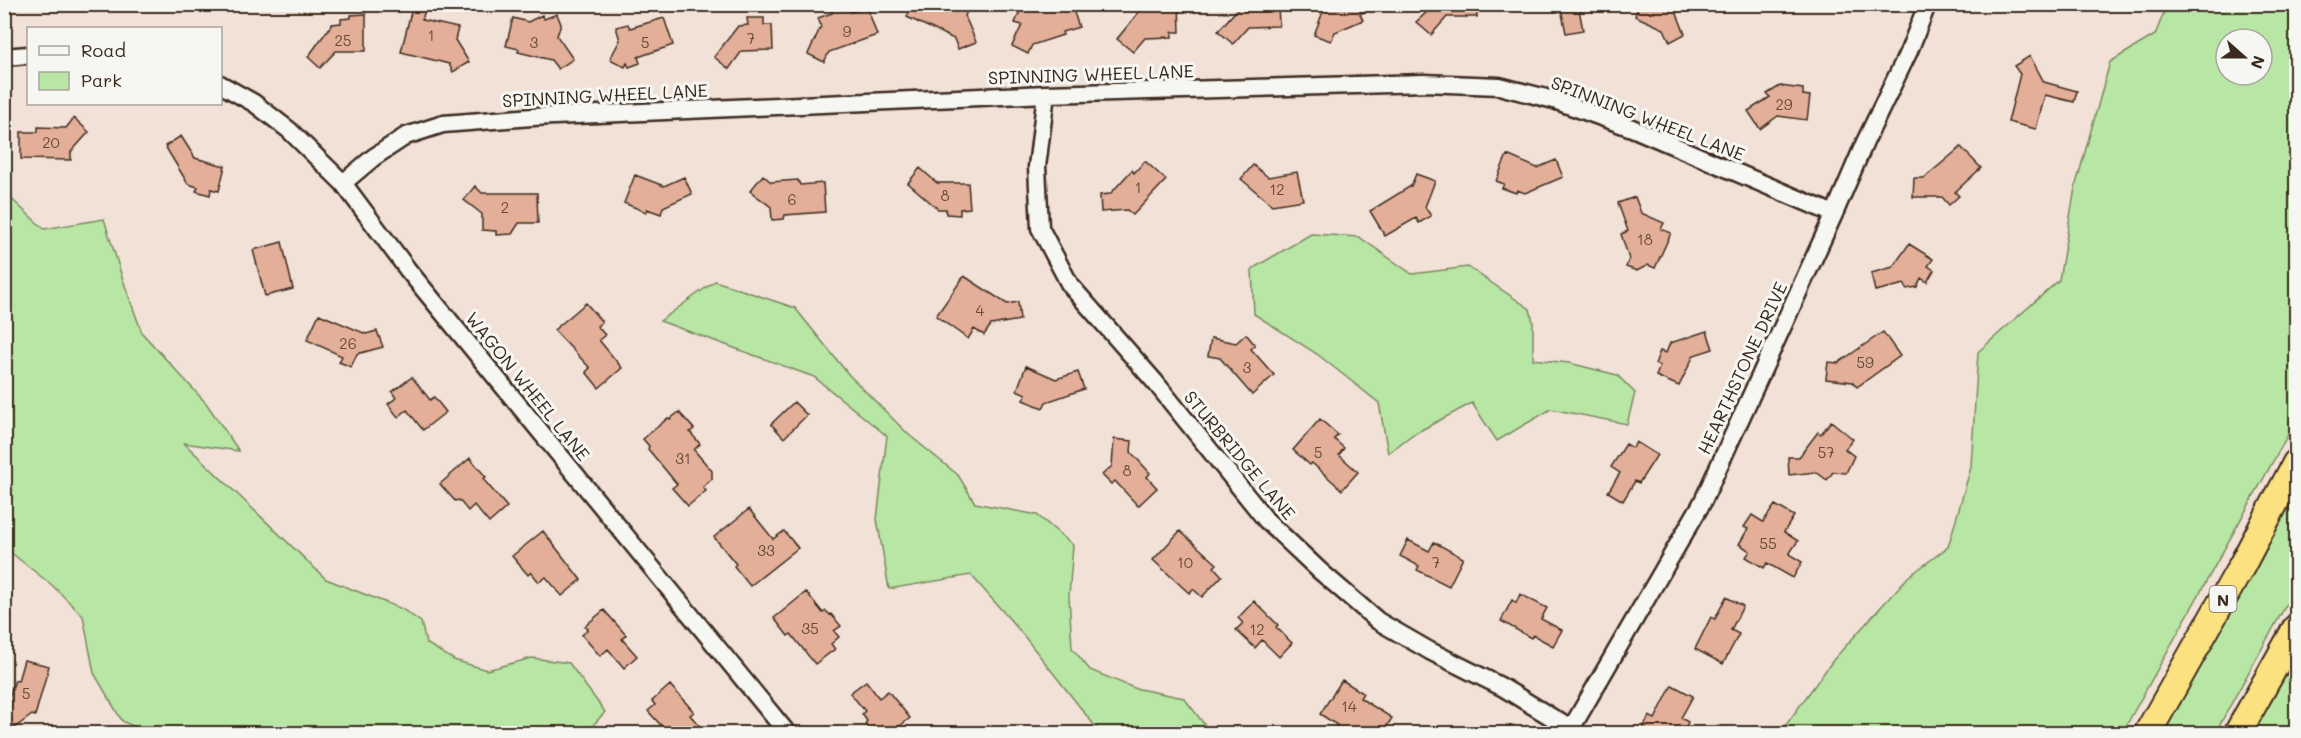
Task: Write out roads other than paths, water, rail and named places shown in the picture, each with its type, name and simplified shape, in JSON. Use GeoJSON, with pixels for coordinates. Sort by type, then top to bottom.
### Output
{"type":"FeatureCollection","features":[{"type":"Feature","properties":{"kind":"highway","name":"N"},"geometry":{"type":"LineString","coordinates":[[2147,734],[2236,576],[2296,463]]}},
{"type":"Feature","properties":{"kind":"highway"},"geometry":{"type":"LineString","coordinates":[[2237,734],[2296,628]]}},
{"type":"Feature","properties":{"kind":"street","name":"HEARTHSTONE DRIVE"},"geometry":{"type":"LineString","coordinates":[[1570,731],[1702,503],[1865,142],[1909,51],[1927,5]]}},
{"type":"Feature","properties":{"kind":"street"},"geometry":{"type":"LineString","coordinates":[[4,57],[27,55]]}},
{"type":"Feature","properties":{"kind":"street","name":"SPINNING WHEEL LANE"},"geometry":{"type":"LineString","coordinates":[[343,183],[374,157],[406,135],[443,124],[532,117],[1046,94],[1424,82],[1499,86],[1554,100],[1632,128],[1834,214]]}},
{"type":"Feature","properties":{"kind":"street","name":"WAGON WHEEL LANE"},"geometry":{"type":"LineString","coordinates":[[222,85],[254,102],[289,130],[343,183],[408,270],[788,734]]}},
{"type":"Feature","properties":{"kind":"street","name":"STURBRIDGE LANE"},"geometry":{"type":"LineString","coordinates":[[1046,94],[1037,167],[1040,228],[1070,285],[1155,382],[1266,520],[1320,571],[1378,621],[1430,651],[1502,687],[1570,731]]}}]}
